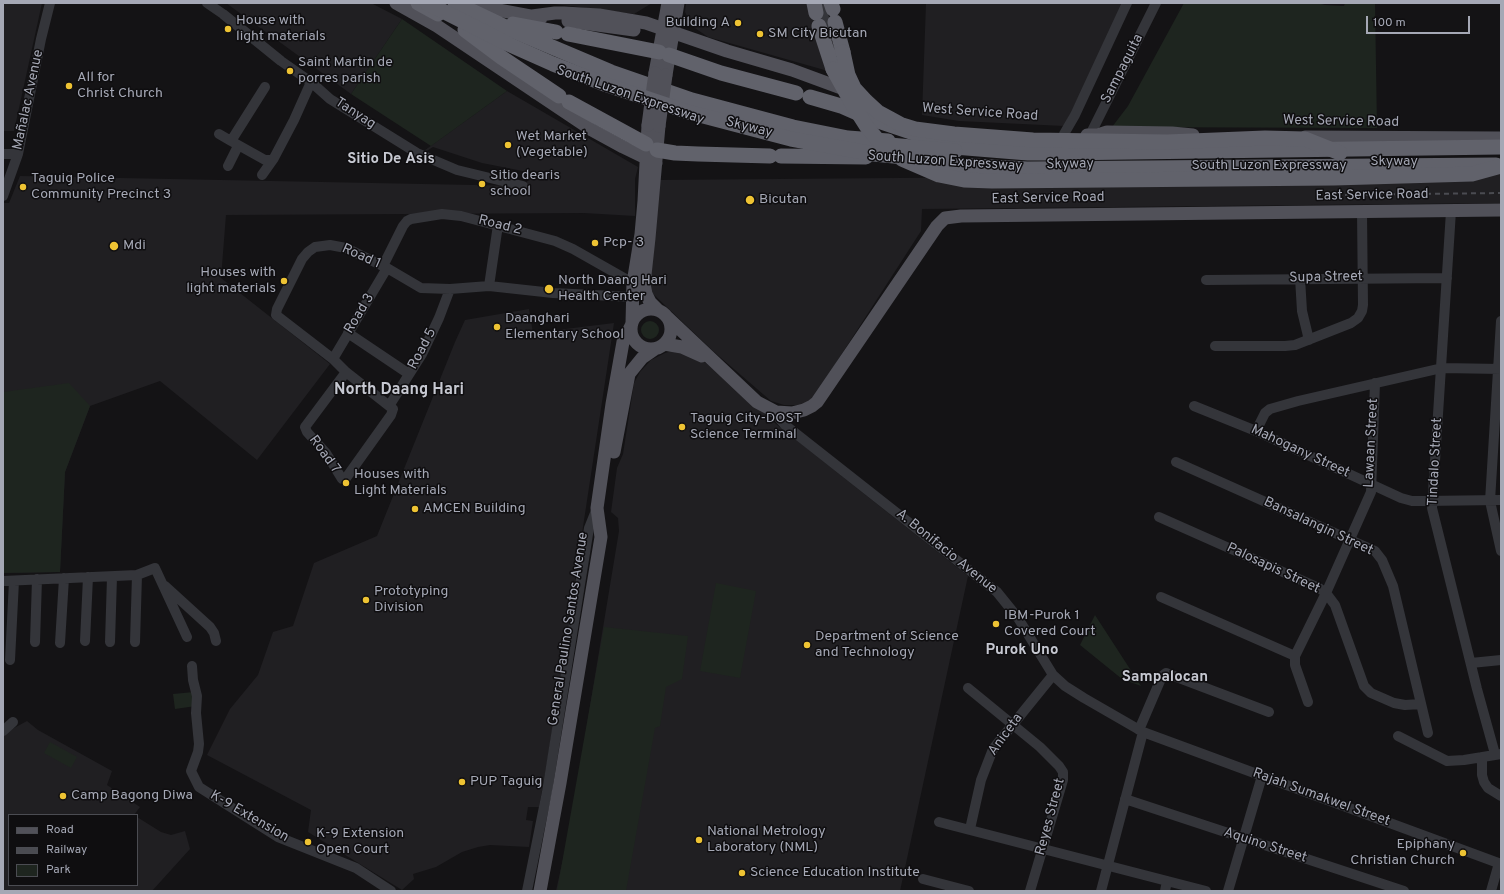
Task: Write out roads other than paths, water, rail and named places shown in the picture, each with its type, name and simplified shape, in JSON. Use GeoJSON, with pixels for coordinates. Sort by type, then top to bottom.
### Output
{"type":"FeatureCollection","features":[{"type":"Feature","properties":{"kind":"highway","name":"South Luzon Expressway"},"geometry":{"type":"LineString","coordinates":[[418,3],[465,30],[604,90],[688,118],[790,143],[844,154],[952,165],[1027,169],[1501,164]]}},
{"type":"Feature","properties":{"kind":"highway","name":"Skyway"},"geometry":{"type":"LineString","coordinates":[[427,3],[508,44],[553,64],[614,88],[688,112],[791,139],[874,154],[952,162],[1027,166],[1501,164]]}},
{"type":"Feature","properties":{"kind":"highway","name":"Skyway"},"geometry":{"type":"LineString","coordinates":[[444,3],[513,36],[610,76],[691,104],[744,119],[847,141],[955,151],[1042,156],[1501,152]]}},
{"type":"Feature","properties":{"kind":"highway","name":"South Luzon Expressway"},"geometry":{"type":"LineString","coordinates":[[455,3],[474,8],[514,31],[611,72],[692,100],[727,111],[793,127],[848,138],[1028,153],[1501,148]]}},
{"type":"Feature","properties":{"kind":"highway"},"geometry":{"type":"LineString","coordinates":[[474,8],[502,22],[664,54],[721,73],[841,106],[866,118],[954,147]]}},
{"type":"Feature","properties":{"kind":"highway"},"geometry":{"type":"LineString","coordinates":[[824,10],[833,69],[853,105],[877,139],[902,159],[939,175],[964,180],[992,181],[1334,178],[1472,174],[1501,164]]}},
{"type":"Feature","properties":{"kind":"highway"},"geometry":{"type":"LineString","coordinates":[[824,10],[854,88],[878,112],[902,125],[915,129],[1033,140],[1167,142],[1305,138],[1340,153]]}},
{"type":"Feature","properties":{"kind":"highway"},"geometry":{"type":"LineString","coordinates":[[465,30],[501,57],[651,154],[675,153],[775,156],[867,156]]}},
{"type":"Feature","properties":{"kind":"main road"},"geometry":{"type":"LineString","coordinates":[[396,3],[437,26],[592,130],[651,154]]}},
{"type":"Feature","properties":{"kind":"main road"},"geometry":{"type":"LineString","coordinates":[[667,34],[668,3]]}},
{"type":"Feature","properties":{"kind":"main road"},"geometry":{"type":"LineString","coordinates":[[667,34],[678,3]]}},
{"type":"Feature","properties":{"kind":"main road"},"geometry":{"type":"LineString","coordinates":[[678,3],[680,20],[686,32],[695,41]]}},
{"type":"Feature","properties":{"kind":"main road","name":"West Service Road"},"geometry":{"type":"LineString","coordinates":[[474,8],[492,9],[532,16],[555,13],[599,15],[646,23],[667,34],[725,56],[753,59]]}},
{"type":"Feature","properties":{"kind":"main road","name":"General Paulino Santos Avenue"},"geometry":{"type":"LineString","coordinates":[[663,314],[650,302],[646,294],[644,284],[653,125],[667,34]]}},
{"type":"Feature","properties":{"kind":"main road","name":"West Service Road"},"geometry":{"type":"LineString","coordinates":[[667,34],[792,70],[850,91],[892,117],[922,126],[998,132],[1094,135],[1107,132],[1380,139],[1501,138]]}},
{"type":"Feature","properties":{"kind":"main road","name":"General Paulino Santos Avenue"},"geometry":{"type":"LineString","coordinates":[[540,886],[563,767],[601,537],[597,508],[623,342],[632,324],[633,283],[651,154]]}},
{"type":"Feature","properties":{"kind":"main road","name":"East Service Road"},"geometry":{"type":"LineString","coordinates":[[663,314],[757,402],[776,412],[792,412],[804,410],[817,402],[937,226],[945,218],[961,216],[1501,210]]}},
{"type":"Feature","properties":{"kind":"main road"},"geometry":{"type":"LineString","coordinates":[[645,310],[663,314],[671,325],[669,338],[660,347],[649,349],[636,343],[633,338],[632,324],[639,313],[645,310]]}},
{"type":"Feature","properties":{"kind":"main road","name":"East Service Road"},"geometry":{"type":"LineString","coordinates":[[660,347],[675,346],[689,350],[712,361]]}},
{"type":"Feature","properties":{"kind":"main road","name":"General Paulino Santos Avenue"},"geometry":{"type":"LineString","coordinates":[[540,886],[568,784],[609,537],[603,514],[626,385],[629,374],[642,358],[660,347]]}},
{"type":"Feature","properties":{"kind":"street","name":"Mañalac Avenue"},"geometry":{"type":"LineString","coordinates":[[3,196],[18,154],[41,39],[50,3]]}},
{"type":"Feature","properties":{"kind":"street","name":"Tanyag"},"geometry":{"type":"LineString","coordinates":[[207,3],[223,14],[281,62],[311,82],[330,99],[417,153],[457,170],[523,186]]}},
{"type":"Feature","properties":{"kind":"street"},"geometry":{"type":"LineString","coordinates":[[1064,134],[1075,115],[1127,3]]}},
{"type":"Feature","properties":{"kind":"street","name":"Sampaguita"},"geometry":{"type":"LineString","coordinates":[[1094,135],[1156,3]]}},
{"type":"Feature","properties":{"kind":"street"},"geometry":{"type":"LineString","coordinates":[[824,10],[850,91]]}},
{"type":"Feature","properties":{"kind":"street"},"geometry":{"type":"LineString","coordinates":[[262,175],[294,120],[311,82]]}},
{"type":"Feature","properties":{"kind":"street"},"geometry":{"type":"LineString","coordinates":[[228,166],[235,144],[265,87]]}},
{"type":"Feature","properties":{"kind":"street"},"geometry":{"type":"LineString","coordinates":[[219,134],[265,160],[272,160]]}},
{"type":"Feature","properties":{"kind":"street"},"geometry":{"type":"LineString","coordinates":[[3,154],[18,154]]}},
{"type":"Feature","properties":{"kind":"street","name":"Tindalo Street"},"geometry":{"type":"LineString","coordinates":[[1451,211],[1432,508],[1471,663],[1498,754]]}},
{"type":"Feature","properties":{"kind":"street"},"geometry":{"type":"LineString","coordinates":[[1215,346],[1295,345],[1352,323],[1358,318],[1362,311],[1362,212]]}},
{"type":"Feature","properties":{"kind":"street","name":"Road 2"},"geometry":{"type":"LineString","coordinates":[[385,267],[403,226],[411,219],[442,214],[461,216],[537,235],[567,246],[633,283]]}},
{"type":"Feature","properties":{"kind":"street"},"geometry":{"type":"LineString","coordinates":[[489,286],[498,225]]}},
{"type":"Feature","properties":{"kind":"street","name":"Road 1"},"geometry":{"type":"LineString","coordinates":[[391,408],[346,372],[333,359],[276,315],[277,309],[302,259],[314,247],[330,245],[346,248],[385,267],[421,288],[450,289],[489,286],[553,293],[633,297]]}},
{"type":"Feature","properties":{"kind":"street","name":"Road 3"},"geometry":{"type":"LineString","coordinates":[[333,359],[385,267]]}},
{"type":"Feature","properties":{"kind":"street"},"geometry":{"type":"LineString","coordinates":[[1300,278],[1302,311],[1309,340]]}},
{"type":"Feature","properties":{"kind":"street","name":"Supa Street"},"geometry":{"type":"LineString","coordinates":[[1206,280],[1300,278],[1446,278]]}},
{"type":"Feature","properties":{"kind":"street","name":"Road 5"},"geometry":{"type":"LineString","coordinates":[[342,479],[346,478],[392,415],[391,408],[431,337],[450,289]]}},
{"type":"Feature","properties":{"kind":"street"},"geometry":{"type":"LineString","coordinates":[[1501,321],[1490,500],[1501,551]]}},
{"type":"Feature","properties":{"kind":"street"},"geometry":{"type":"LineString","coordinates":[[348,334],[410,374]]}},
{"type":"Feature","properties":{"kind":"street"},"geometry":{"type":"LineString","coordinates":[[1256,431],[1265,413],[1270,409],[1298,401],[1442,368],[1499,369]]}},
{"type":"Feature","properties":{"kind":"street","name":"Road 7"},"geometry":{"type":"LineString","coordinates":[[342,479],[326,453],[307,432],[305,427],[346,372]]}},
{"type":"Feature","properties":{"kind":"street","name":"Lawaan Street"},"geometry":{"type":"LineString","coordinates":[[1295,656],[1326,593],[1370,492],[1372,485],[1375,383]]}},
{"type":"Feature","properties":{"kind":"street","name":"Mahogany Street"},"geometry":{"type":"LineString","coordinates":[[1194,406],[1256,431],[1401,498],[1412,501],[1501,500]]}},
{"type":"Feature","properties":{"kind":"street","name":"A. Bonifacio Avenue"},"geometry":{"type":"LineString","coordinates":[[776,412],[785,424],[997,592],[1018,618],[1053,674],[1066,686],[1141,731]]}},
{"type":"Feature","properties":{"kind":"street","name":"Bansalangin Street"},"geometry":{"type":"LineString","coordinates":[[1176,462],[1375,551],[1382,560],[1393,586],[1428,733]]}},
{"type":"Feature","properties":{"kind":"street","name":"Palosapis Street"},"geometry":{"type":"LineString","coordinates":[[1159,517],[1319,588],[1326,593],[1335,605],[1364,686],[1371,693],[1394,703],[1405,705],[1421,704]]}},
{"type":"Feature","properties":{"kind":"street"},"geometry":{"type":"LineString","coordinates":[[3,581],[137,575],[155,568],[187,637]]}},
{"type":"Feature","properties":{"kind":"street"},"geometry":{"type":"LineString","coordinates":[[135,642],[137,575]]}},
{"type":"Feature","properties":{"kind":"street"},"geometry":{"type":"LineString","coordinates":[[85,641],[88,577]]}},
{"type":"Feature","properties":{"kind":"street"},"geometry":{"type":"LineString","coordinates":[[110,642],[112,577]]}},
{"type":"Feature","properties":{"kind":"street"},"geometry":{"type":"LineString","coordinates":[[60,643],[64,578]]}},
{"type":"Feature","properties":{"kind":"street"},"geometry":{"type":"LineString","coordinates":[[35,642],[37,579]]}},
{"type":"Feature","properties":{"kind":"street"},"geometry":{"type":"LineString","coordinates":[[10,660],[14,580]]}},
{"type":"Feature","properties":{"kind":"street"},"geometry":{"type":"LineString","coordinates":[[162,585],[175,594],[210,627],[214,633],[216,641]]}},
{"type":"Feature","properties":{"kind":"street"},"geometry":{"type":"LineString","coordinates":[[1161,597],[1295,656],[1295,665],[1308,702]]}},
{"type":"Feature","properties":{"kind":"street"},"geometry":{"type":"LineString","coordinates":[[1471,663],[1501,660]]}},
{"type":"Feature","properties":{"kind":"street","name":"K-9 Extension"},"geometry":{"type":"LineString","coordinates":[[192,666],[193,680],[197,696],[196,713],[199,744],[191,773],[199,787],[278,837],[356,868],[391,891]]}},
{"type":"Feature","properties":{"kind":"street"},"geometry":{"type":"LineString","coordinates":[[1101,891],[1126,799],[1141,731],[1162,676],[1166,673],[1269,712]]}},
{"type":"Feature","properties":{"kind":"street","name":"Aniceta"},"geometry":{"type":"LineString","coordinates":[[970,829],[981,780],[989,757],[997,742],[1053,674]]}},
{"type":"Feature","properties":{"kind":"street","name":"Reyes Street"},"geometry":{"type":"LineString","coordinates":[[968,688],[1040,747],[1063,772],[1063,780],[1030,891]]}},
{"type":"Feature","properties":{"kind":"street"},"geometry":{"type":"LineString","coordinates":[[3,731],[13,722]]}},
{"type":"Feature","properties":{"kind":"street","name":"Rajah Sumakwel Street"},"geometry":{"type":"LineString","coordinates":[[1141,731],[1500,863]]}},
{"type":"Feature","properties":{"kind":"street"},"geometry":{"type":"LineString","coordinates":[[1398,736],[1445,760],[1464,760],[1498,754]]}},
{"type":"Feature","properties":{"kind":"street"},"geometry":{"type":"LineString","coordinates":[[1482,757],[1482,776],[1484,782],[1488,788],[1501,796]]}},
{"type":"Feature","properties":{"kind":"street"},"geometry":{"type":"LineString","coordinates":[[1228,891],[1262,776]]}},
{"type":"Feature","properties":{"kind":"street","name":"Aquino Street"},"geometry":{"type":"LineString","coordinates":[[1126,799],[1243,839],[1404,891]]}},
{"type":"Feature","properties":{"kind":"street"},"geometry":{"type":"LineString","coordinates":[[939,822],[1108,865],[1166,886],[1206,891]]}},
{"type":"Feature","properties":{"kind":"street"},"geometry":{"type":"LineString","coordinates":[[1491,891],[1500,863]]}},
{"type":"Feature","properties":{"kind":"street"},"geometry":{"type":"LineString","coordinates":[[923,879],[969,891]]}},
{"type":"Feature","properties":{"kind":"street"},"geometry":{"type":"LineString","coordinates":[[527,891],[540,886]]}},
{"type":"Feature","properties":{"kind":"railway"},"geometry":{"type":"LineString","coordinates":[[1336,195],[1501,193]]}},
{"type":"Feature","properties":{"kind":"place","name":"Building A"},"geometry":{"type":"Point","coordinates":[738,23]}},
{"type":"Feature","properties":{"kind":"place","name":"House with light materials"},"geometry":{"type":"Point","coordinates":[228,29]}},
{"type":"Feature","properties":{"kind":"place","name":"SM City Bicutan"},"geometry":{"type":"Point","coordinates":[760,34]}},
{"type":"Feature","properties":{"kind":"place","name":"Saint Martin de porres parish"},"geometry":{"type":"Point","coordinates":[290,71]}},
{"type":"Feature","properties":{"kind":"place","name":"All for Christ Church"},"geometry":{"type":"Point","coordinates":[69,86]}},
{"type":"Feature","properties":{"kind":"place","name":"Wet Market (Vegetable)"},"geometry":{"type":"Point","coordinates":[508,145]}},
{"type":"Feature","properties":{"kind":"place","name":"Sitio dearis school"},"geometry":{"type":"Point","coordinates":[482,184]}},
{"type":"Feature","properties":{"kind":"place","name":"Taguig Police Community Precinct 3"},"geometry":{"type":"Point","coordinates":[23,187]}},
{"type":"Feature","properties":{"kind":"place","name":"Bicutan"},"geometry":{"type":"Point","coordinates":[750,200]}},
{"type":"Feature","properties":{"kind":"place","name":"Pcp- 3"},"geometry":{"type":"Point","coordinates":[595,243]}},
{"type":"Feature","properties":{"kind":"place","name":"Mdi"},"geometry":{"type":"Point","coordinates":[114,246]}},
{"type":"Feature","properties":{"kind":"place","name":"Houses with light materials"},"geometry":{"type":"Point","coordinates":[284,281]}},
{"type":"Feature","properties":{"kind":"place","name":"North Daang Hari Health Center"},"geometry":{"type":"Point","coordinates":[549,289]}},
{"type":"Feature","properties":{"kind":"place","name":"Daanghari Elementary School"},"geometry":{"type":"Point","coordinates":[497,327]}},
{"type":"Feature","properties":{"kind":"place","name":"Taguig City-DOST Science Terminal"},"geometry":{"type":"Point","coordinates":[682,427]}},
{"type":"Feature","properties":{"kind":"place","name":"Houses with Light Materials"},"geometry":{"type":"Point","coordinates":[346,483]}},
{"type":"Feature","properties":{"kind":"place","name":"AMCEN Building"},"geometry":{"type":"Point","coordinates":[415,509]}},
{"type":"Feature","properties":{"kind":"place","name":"Prototyping Division"},"geometry":{"type":"Point","coordinates":[366,600]}},
{"type":"Feature","properties":{"kind":"place","name":"IBM-Purok 1 Covered Court"},"geometry":{"type":"Point","coordinates":[996,624]}},
{"type":"Feature","properties":{"kind":"place","name":"Department of Science and Technology"},"geometry":{"type":"Point","coordinates":[807,645]}},
{"type":"Feature","properties":{"kind":"place","name":"PUP Taguig"},"geometry":{"type":"Point","coordinates":[462,782]}},
{"type":"Feature","properties":{"kind":"place","name":"Camp Bagong Diwa"},"geometry":{"type":"Point","coordinates":[63,796]}},
{"type":"Feature","properties":{"kind":"place","name":"National Metrology Laboratory (NML)"},"geometry":{"type":"Point","coordinates":[699,840]}},
{"type":"Feature","properties":{"kind":"place","name":"K-9 Extension Open Court"},"geometry":{"type":"Point","coordinates":[308,842]}},
{"type":"Feature","properties":{"kind":"place","name":"Epiphany Christian Church"},"geometry":{"type":"Point","coordinates":[1463,853]}},
{"type":"Feature","properties":{"kind":"place","name":"Science Education Institute"},"geometry":{"type":"Point","coordinates":[742,873]}},
{"type":"Feature","properties":{"kind":"district","name":"Sitio De Asis"},"geometry":{"type":"Point","coordinates":[391,160]}},
{"type":"Feature","properties":{"kind":"district","name":"North Daang Hari"},"geometry":{"type":"Point","coordinates":[399,391]}},
{"type":"Feature","properties":{"kind":"district","name":"Purok Uno"},"geometry":{"type":"Point","coordinates":[1022,651]}},
{"type":"Feature","properties":{"kind":"district","name":"Sampalocan"},"geometry":{"type":"Point","coordinates":[1165,678]}}]}
